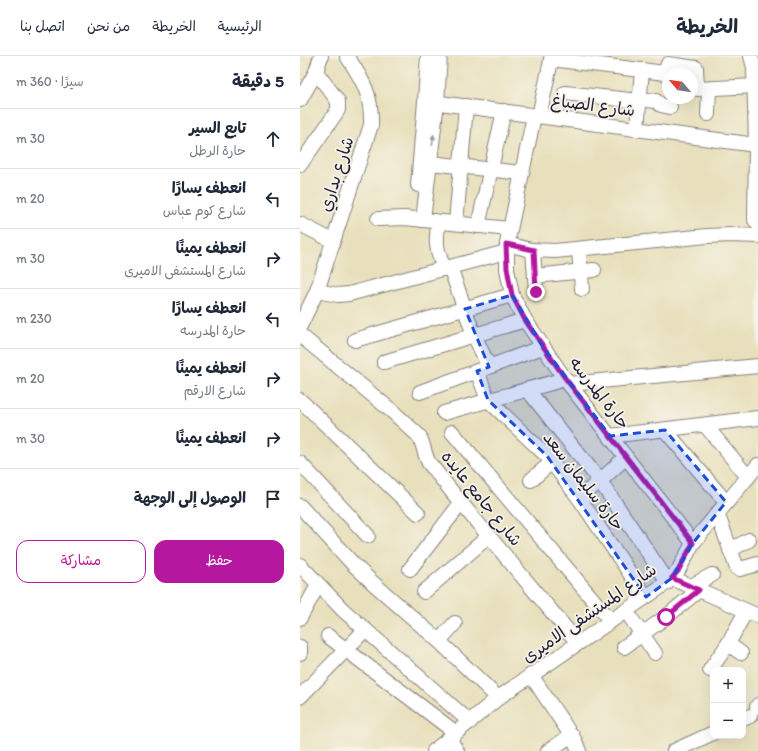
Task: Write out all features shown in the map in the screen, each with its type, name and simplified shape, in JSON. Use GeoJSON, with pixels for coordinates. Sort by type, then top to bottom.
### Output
{"type":"FeatureCollection","features":[{"type":"Feature","properties":{"kind":"street"},"geometry":{"type":"LineString","coordinates":[[302,92],[316,72],[321,56]]}},
{"type":"Feature","properties":{"kind":"street","name":"شارع بداري"},"geometry":{"type":"LineString","coordinates":[[300,326],[317,291],[371,125],[370,100],[361,78],[347,56]]}},
{"type":"Feature","properties":{"kind":"street"},"geometry":{"type":"LineString","coordinates":[[419,220],[430,163],[431,102],[428,56]]}},
{"type":"Feature","properties":{"kind":"street"},"geometry":{"type":"LineString","coordinates":[[419,220],[431,102],[440,56]]}},
{"type":"Feature","properties":{"kind":"street"},"geometry":{"type":"LineString","coordinates":[[551,58],[665,73],[668,64],[696,68],[700,93],[708,114]]}},
{"type":"Feature","properties":{"kind":"street","name":"حارة المدرسه"},"geometry":{"type":"LineString","coordinates":[[551,58],[509,229],[506,248],[509,282],[512,295],[525,320],[567,381],[693,543]]}},
{"type":"Feature","properties":{"kind":"street"},"geometry":{"type":"LineString","coordinates":[[754,59],[754,86],[757,107],[757,188],[755,220],[758,224]]}},
{"type":"Feature","properties":{"kind":"street"},"geometry":{"type":"LineString","coordinates":[[637,129],[642,70]]}},
{"type":"Feature","properties":{"kind":"street"},"geometry":{"type":"LineString","coordinates":[[300,165],[338,110],[338,101],[316,72]]}},
{"type":"Feature","properties":{"kind":"street"},"geometry":{"type":"LineString","coordinates":[[700,93],[754,86]]}},
{"type":"Feature","properties":{"kind":"street"},"geometry":{"type":"LineString","coordinates":[[565,93],[656,101],[661,105],[670,107]]}},
{"type":"Feature","properties":{"kind":"street","name":"شارع الصباغ"},"geometry":{"type":"LineString","coordinates":[[431,102],[637,129],[757,141]]}},
{"type":"Feature","properties":{"kind":"street"},"geometry":{"type":"LineString","coordinates":[[456,224],[466,106]]}},
{"type":"Feature","properties":{"kind":"street"},"geometry":{"type":"LineString","coordinates":[[478,226],[504,111]]}},
{"type":"Feature","properties":{"kind":"street"},"geometry":{"type":"LineString","coordinates":[[430,163],[522,173]]}},
{"type":"Feature","properties":{"kind":"street"},"geometry":{"type":"LineString","coordinates":[[378,219],[419,220],[509,229]]}},
{"type":"Feature","properties":{"kind":"street","name":"حارة سليمان سعد"},"geometry":{"type":"LineString","coordinates":[[439,222],[436,234],[436,246],[439,258],[447,268],[465,309],[474,335],[483,369],[488,400],[538,446],[552,462],[579,498],[646,597]]}},
{"type":"Feature","properties":{"kind":"street"},"geometry":{"type":"LineString","coordinates":[[300,224],[333,242]]}},
{"type":"Feature","properties":{"kind":"street"},"geometry":{"type":"LineString","coordinates":[[317,291],[338,295],[349,294],[447,268],[506,248],[555,252],[713,236],[758,236]]}},
{"type":"Feature","properties":{"kind":"street"},"geometry":{"type":"LineString","coordinates":[[534,250],[536,292]]}},
{"type":"Feature","properties":{"kind":"street"},"geometry":{"type":"LineString","coordinates":[[579,250],[588,271],[582,289]]}},
{"type":"Feature","properties":{"kind":"street"},"geometry":{"type":"LineString","coordinates":[[535,276],[588,271]]}},
{"type":"Feature","properties":{"kind":"street"},"geometry":{"type":"LineString","coordinates":[[355,340],[512,295]]}},
{"type":"Feature","properties":{"kind":"street"},"geometry":{"type":"LineString","coordinates":[[384,362],[525,320]]}},
{"type":"Feature","properties":{"kind":"street","name":"شارع جامع عايده"},"geometry":{"type":"LineString","coordinates":[[300,335],[393,412],[419,436],[429,463],[578,643]]}},
{"type":"Feature","properties":{"kind":"street"},"geometry":{"type":"LineString","coordinates":[[420,392],[543,347]]}},
{"type":"Feature","properties":{"kind":"street"},"geometry":{"type":"LineString","coordinates":[[444,413],[527,389],[567,381],[758,366]]}},
{"type":"Feature","properties":{"kind":"street"},"geometry":{"type":"LineString","coordinates":[[527,389],[600,481],[670,580],[695,588],[752,614],[712,667]]}},
{"type":"Feature","properties":{"kind":"street"},"geometry":{"type":"LineString","coordinates":[[300,400],[418,513]]}},
{"type":"Feature","properties":{"kind":"street"},"geometry":{"type":"LineString","coordinates":[[610,436],[758,418]]}},
{"type":"Feature","properties":{"kind":"street"},"geometry":{"type":"LineString","coordinates":[[705,424],[748,477]]}},
{"type":"Feature","properties":{"kind":"street"},"geometry":{"type":"LineString","coordinates":[[665,430],[726,502]]}},
{"type":"Feature","properties":{"kind":"street"},"geometry":{"type":"LineString","coordinates":[[452,432],[611,621]]}},
{"type":"Feature","properties":{"kind":"street"},"geometry":{"type":"LineString","coordinates":[[579,498],[626,457]]}},
{"type":"Feature","properties":{"kind":"street"},"geometry":{"type":"LineString","coordinates":[[531,480],[552,462]]}},
{"type":"Feature","properties":{"kind":"street"},"geometry":{"type":"LineString","coordinates":[[300,463],[368,536]]}},
{"type":"Feature","properties":{"kind":"street","name":"شارع المستشفى الاميرى"},"geometry":{"type":"LineString","coordinates":[[434,751],[498,698],[670,580],[678,571],[693,543],[726,502],[758,466]]}},
{"type":"Feature","properties":{"kind":"street"},"geometry":{"type":"LineString","coordinates":[[410,569],[461,502]]}},
{"type":"Feature","properties":{"kind":"street"},"geometry":{"type":"LineString","coordinates":[[300,506],[353,564],[439,641],[498,698]]}},
{"type":"Feature","properties":{"kind":"street"},"geometry":{"type":"LineString","coordinates":[[717,514],[730,550],[739,569],[758,564]]}},
{"type":"Feature","properties":{"kind":"street"},"geometry":{"type":"LineString","coordinates":[[424,592],[489,536]]}},
{"type":"Feature","properties":{"kind":"street"},"geometry":{"type":"LineString","coordinates":[[730,550],[749,540]]}},
{"type":"Feature","properties":{"kind":"street"},"geometry":{"type":"LineString","coordinates":[[300,565],[318,585],[365,630],[470,722]]}},
{"type":"Feature","properties":{"kind":"street"},"geometry":{"type":"LineString","coordinates":[[624,648],[666,617],[695,588],[712,575]]}},
{"type":"Feature","properties":{"kind":"street"},"geometry":{"type":"LineString","coordinates":[[300,618],[318,585]]}},
{"type":"Feature","properties":{"kind":"street"},"geometry":{"type":"LineString","coordinates":[[626,611],[655,653]]}},
{"type":"Feature","properties":{"kind":"street"},"geometry":{"type":"LineString","coordinates":[[439,641],[455,623]]}},
{"type":"Feature","properties":{"kind":"street"},"geometry":{"type":"LineString","coordinates":[[300,698],[365,630]]}},
{"type":"Feature","properties":{"kind":"street"},"geometry":{"type":"LineString","coordinates":[[328,636],[452,736],[457,751]]}},
{"type":"Feature","properties":{"kind":"street"},"geometry":{"type":"LineString","coordinates":[[728,644],[741,652]]}},
{"type":"Feature","properties":{"kind":"street"},"geometry":{"type":"LineString","coordinates":[[300,647],[300,653]]}},
{"type":"Feature","properties":{"kind":"street"},"geometry":{"type":"LineString","coordinates":[[531,675],[572,735],[579,751]]}},
{"type":"Feature","properties":{"kind":"street"},"geometry":{"type":"LineString","coordinates":[[674,751],[710,734]]}},
{"type":"Feature","properties":{"kind":"street"},"geometry":{"type":"LineString","coordinates":[[548,751],[572,735]]}},
{"type":"Feature","properties":{"kind":"highlighted area"},"geometry":{"type":"Polygon","coordinates":[[[512,295],[543,347],[610,436],[665,430],[726,502],[693,543],[672,578],[646,597],[547,456],[488,400],[477,371],[489,367],[465,309],[512,295]]]}},
{"type":"Feature","properties":{"kind":"route"},"geometry":{"type":"LineString","coordinates":[[536,292],[534,250],[506,244],[507,268],[512,295],[525,320],[565,378],[693,543],[678,571],[672,578],[699,590],[666,617]]}}]}
